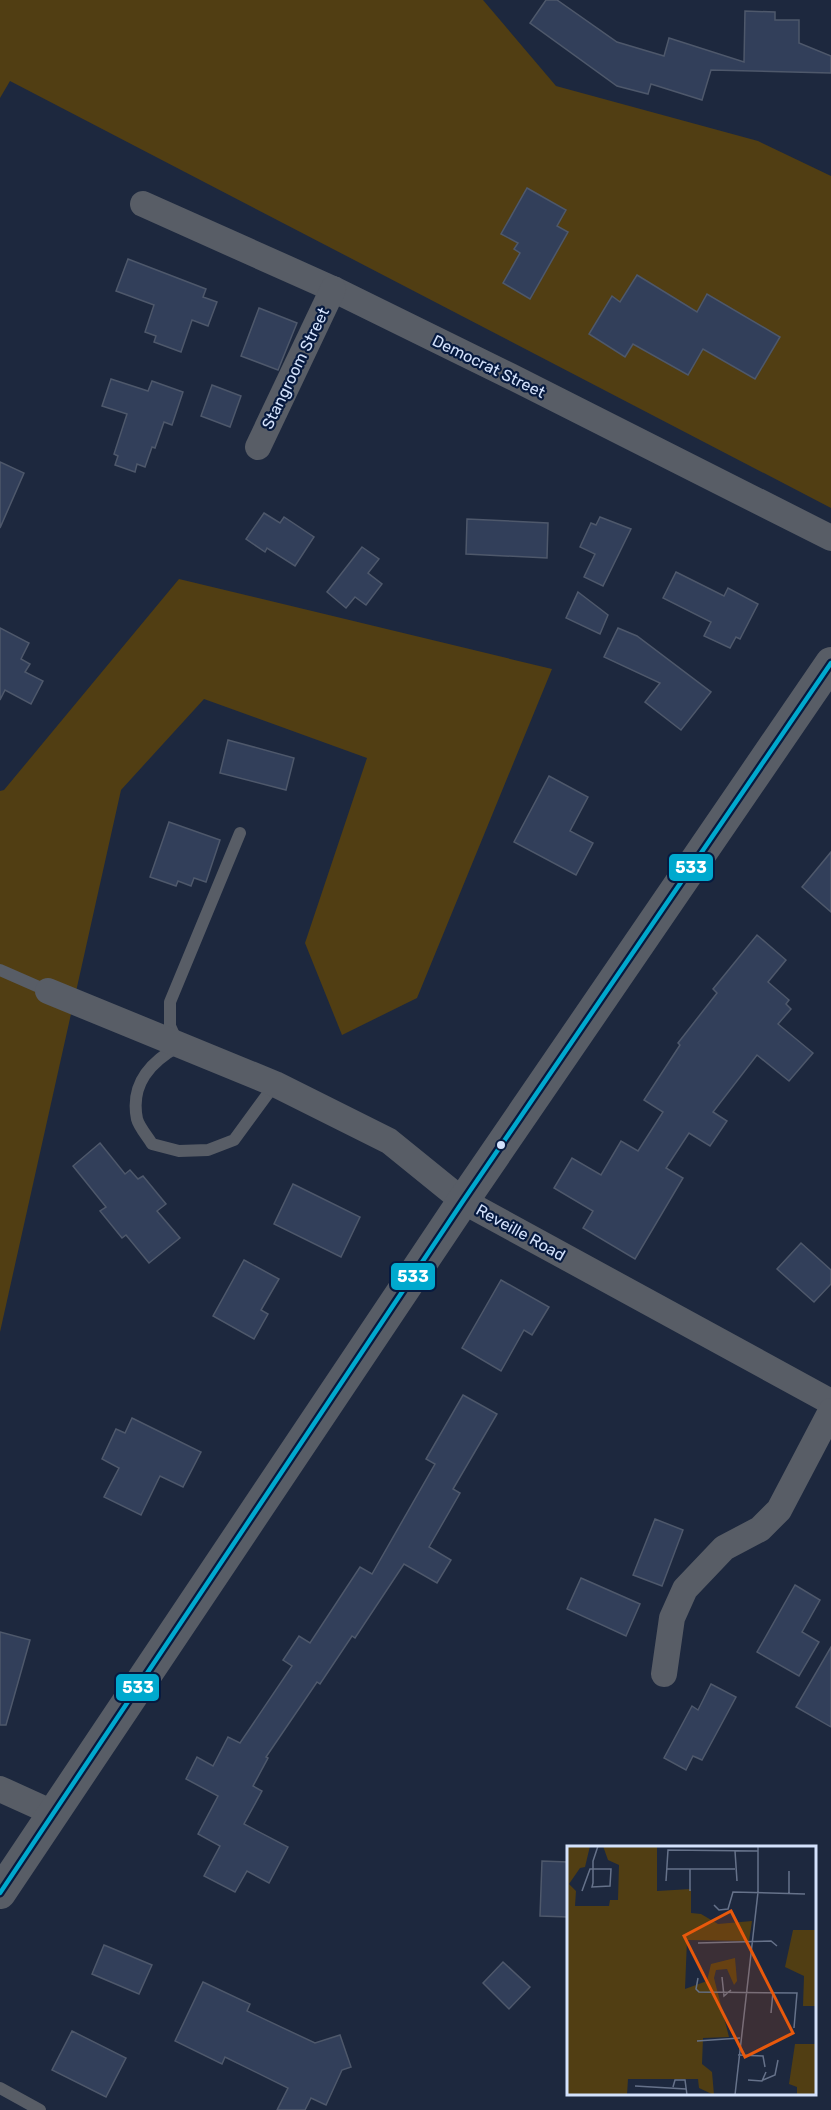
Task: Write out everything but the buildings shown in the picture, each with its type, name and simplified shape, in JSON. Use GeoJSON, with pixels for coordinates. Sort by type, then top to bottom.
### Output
{"type":"FeatureCollection","features":[{"type":"Feature","properties":{"kind":"street","name":"Democrat Street"},"geometry":{"type":"LineString","coordinates":[[143,204],[333,290],[510,376],[831,538]]}},
{"type":"Feature","properties":{"kind":"street","name":"Stangroom Street"},"geometry":{"type":"LineString","coordinates":[[258,447],[333,290]]}},
{"type":"Feature","properties":{"kind":"street"},"geometry":{"type":"LineString","coordinates":[[0,1893],[463,1201],[831,663]]}},
{"type":"Feature","properties":{"kind":"street","name":"Reveille Road"},"geometry":{"type":"LineString","coordinates":[[48,991],[275,1084],[389,1141],[463,1201],[831,1402]]}},
{"type":"Feature","properties":{"kind":"street"},"geometry":{"type":"LineString","coordinates":[[664,1674],[672,1618],[685,1589],[724,1548],[759,1529],[780,1510],[831,1411]]}},
{"type":"Feature","properties":{"kind":"street"},"geometry":{"type":"LineString","coordinates":[[0,1789],[53,1813]]}},
{"type":"Feature","properties":{"kind":"lane"},"geometry":{"type":"LineString","coordinates":[[240,833],[170,1002],[170,1026],[179,1046],[163,1055],[143,1074],[137,1094],[137,1121],[152,1144],[179,1151],[208,1150],[234,1140],[275,1084]]}},
{"type":"Feature","properties":{"kind":"lane"},"geometry":{"type":"LineString","coordinates":[[0,970],[48,991]]}},
{"type":"Feature","properties":{"kind":"lane"},"geometry":{"type":"LineString","coordinates":[[0,2088],[40,2110]]}},
{"type":"Feature","properties":{"kind":"shaded area"},"geometry":{"type":"Polygon","coordinates":[[[0,0],[483,0],[556,86],[758,141],[831,176],[831,508],[10,81],[0,98],[0,0]]]}},
{"type":"Feature","properties":{"kind":"shaded area"},"geometry":{"type":"Polygon","coordinates":[[[179,579],[552,669],[417,998],[342,1035],[305,943],[367,758],[204,699],[121,790],[0,1332],[0,791],[4,790],[179,579]]]}},
{"type":"Feature","properties":{"kind":"transit line","name":"533"},"geometry":{"type":"LineString","coordinates":[[0,1893],[463,1201],[831,663]]}}]}
